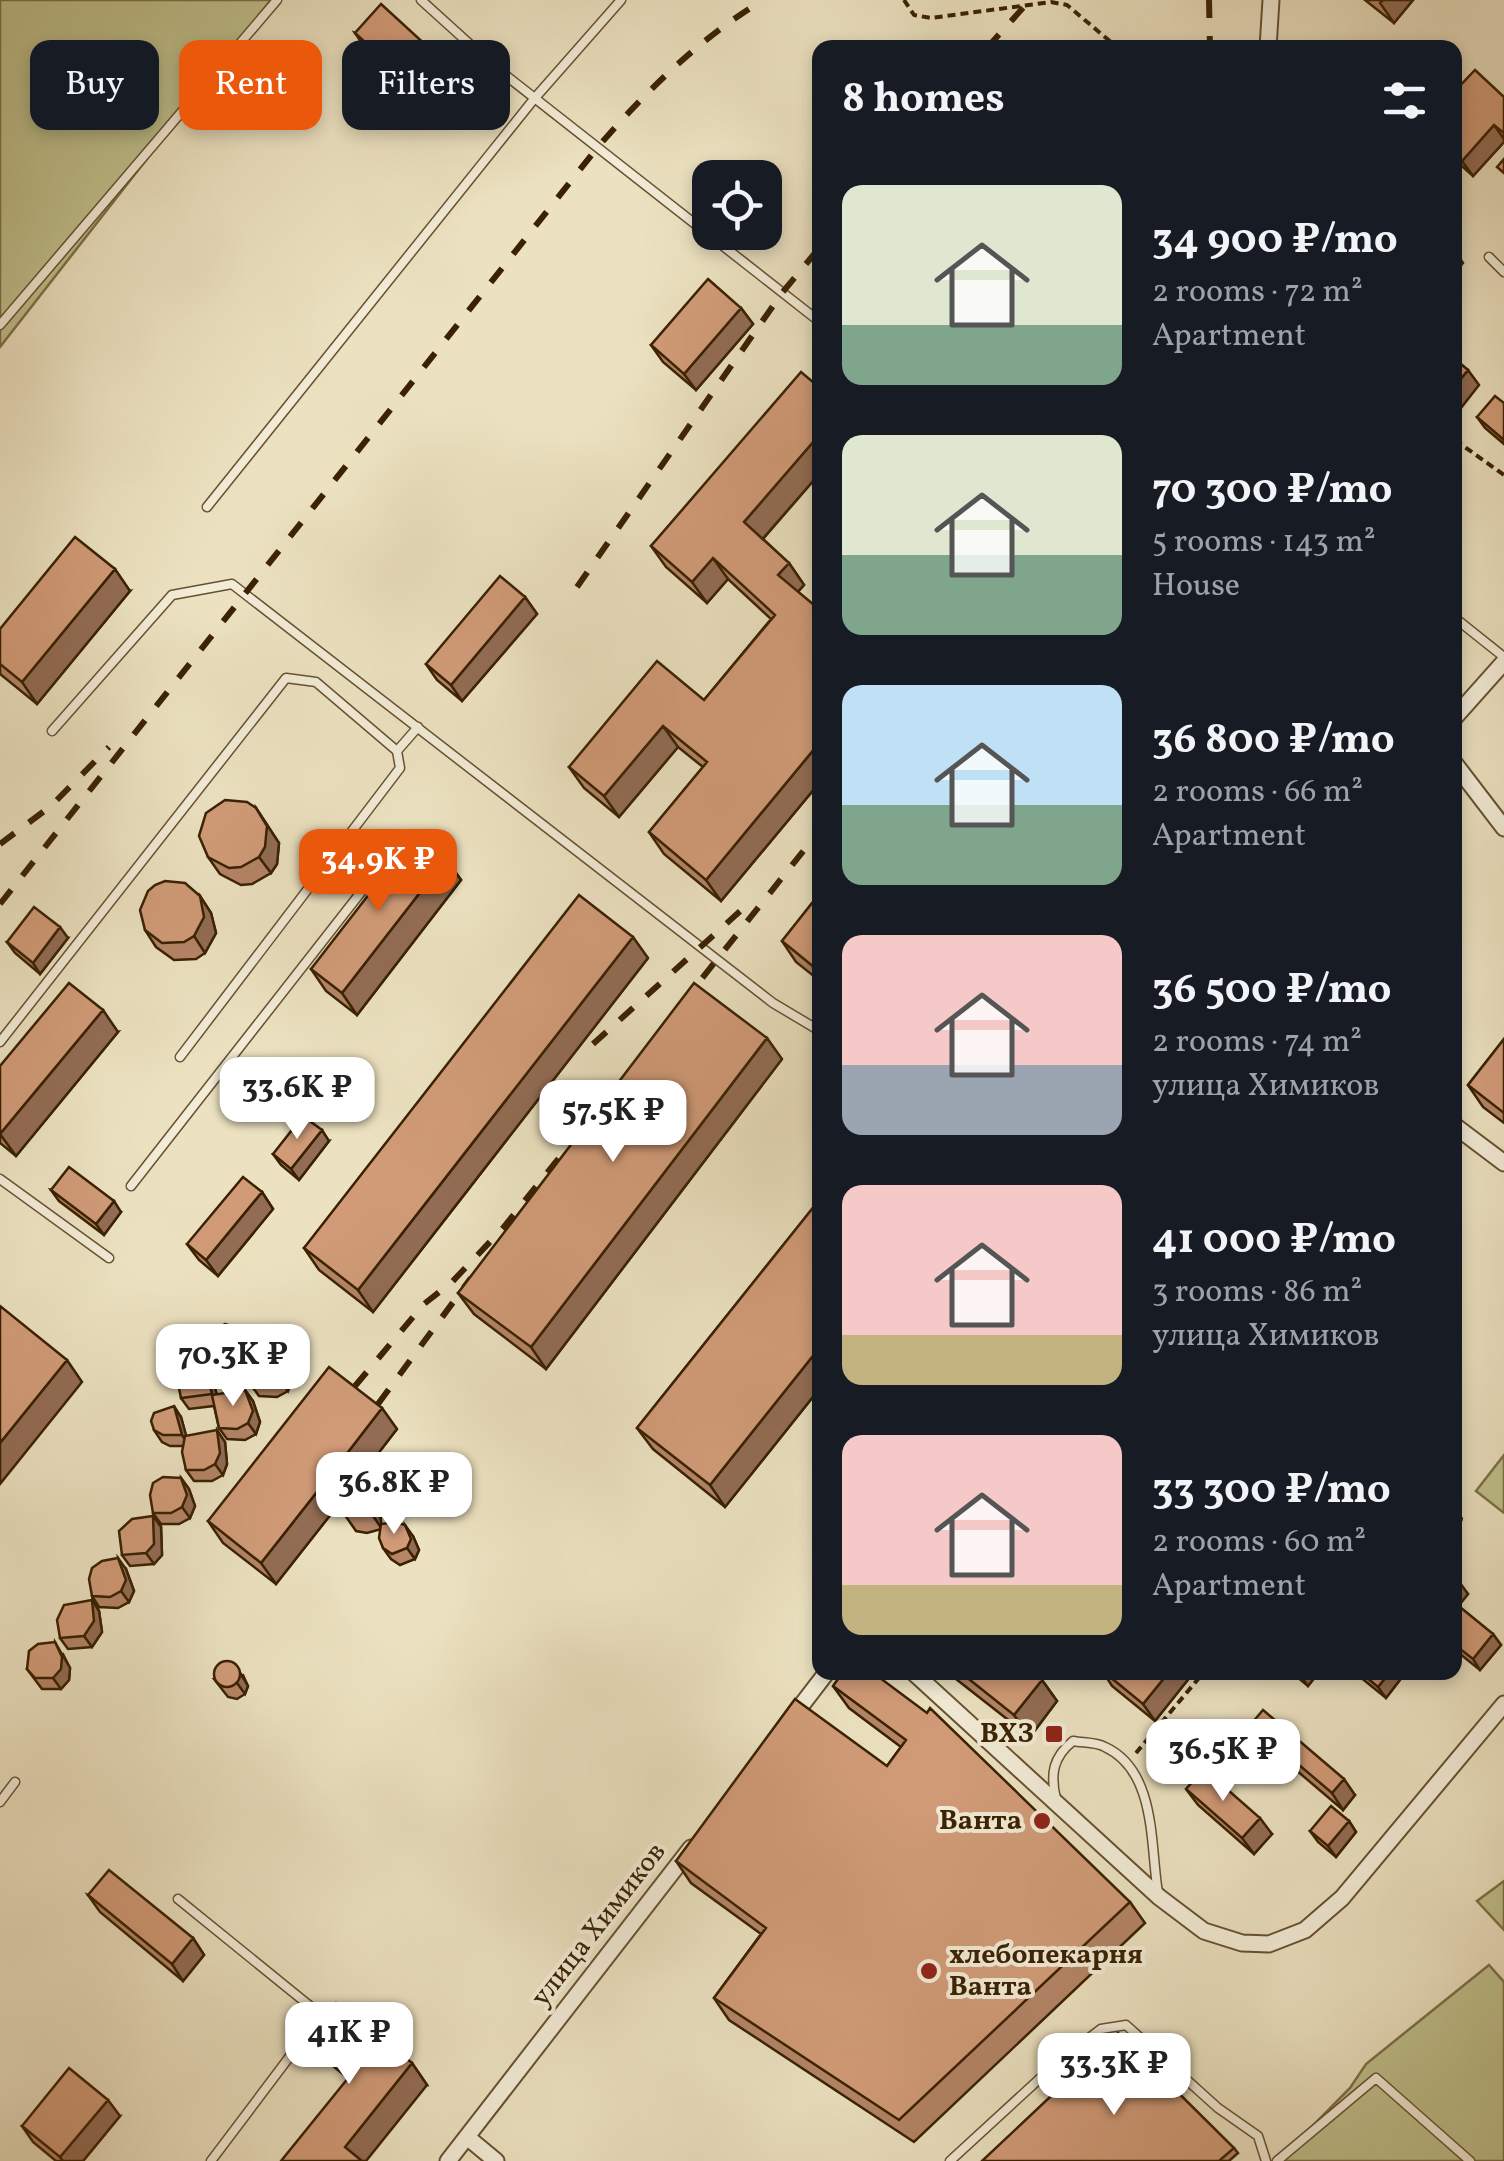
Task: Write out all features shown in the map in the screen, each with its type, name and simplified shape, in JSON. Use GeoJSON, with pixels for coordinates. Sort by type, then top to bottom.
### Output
{"type":"FeatureCollection","features":[{"type":"Feature","properties":{"kind":"street"},"geometry":{"type":"LineString","coordinates":[[1268,40],[1271,0]]}},
{"type":"Feature","properties":{"kind":"street"},"geometry":{"type":"LineString","coordinates":[[1462,710],[1504,660]]}},
{"type":"Feature","properties":{"kind":"street"},"geometry":{"type":"LineString","coordinates":[[1462,773],[1504,828]]}},
{"type":"Feature","properties":{"kind":"street"},"geometry":{"type":"LineString","coordinates":[[1462,1131],[1504,1163]]}},
{"type":"Feature","properties":{"kind":"street"},"geometry":{"type":"LineString","coordinates":[[782,1731],[822,1680]]}},
{"type":"Feature","properties":{"kind":"street"},"geometry":{"type":"LineString","coordinates":[[922,1680],[1159,1897],[1204,1930],[1242,1942],[1269,1944],[1305,1930],[1342,1898],[1504,1704]]}},
{"type":"Feature","properties":{"kind":"street","name":"улица Химиков"},"geometry":{"type":"LineString","coordinates":[[448,2161],[697,1840]]}},
{"type":"Feature","properties":{"kind":"street"},"geometry":{"type":"LineString","coordinates":[[467,2137],[496,2161]]}},
{"type":"Feature","properties":{"kind":"lane"},"geometry":{"type":"LineString","coordinates":[[0,325],[276,0]]}},
{"type":"Feature","properties":{"kind":"lane"},"geometry":{"type":"LineString","coordinates":[[207,507],[534,98],[621,0]]}},
{"type":"Feature","properties":{"kind":"lane"},"geometry":{"type":"LineString","coordinates":[[425,2],[495,67],[812,316]]}},
{"type":"Feature","properties":{"kind":"lane"},"geometry":{"type":"LineString","coordinates":[[1489,258],[1504,272]]}},
{"type":"Feature","properties":{"kind":"lane"},"geometry":{"type":"LineString","coordinates":[[52,731],[172,595],[232,584],[773,1003],[812,1026]]}},
{"type":"Feature","properties":{"kind":"lane"},"geometry":{"type":"LineString","coordinates":[[1462,624],[1504,660]]}},
{"type":"Feature","properties":{"kind":"lane"},"geometry":{"type":"LineString","coordinates":[[0,1042],[286,678],[316,682],[397,751],[400,768],[180,1057]]}},
{"type":"Feature","properties":{"kind":"lane"},"geometry":{"type":"LineString","coordinates":[[397,751],[418,726]]}},
{"type":"Feature","properties":{"kind":"lane"},"geometry":{"type":"LineString","coordinates":[[131,1186],[365,887],[327,864]]}},
{"type":"Feature","properties":{"kind":"lane"},"geometry":{"type":"LineString","coordinates":[[0,1179],[110,1258]]}},
{"type":"Feature","properties":{"kind":"lane"},"geometry":{"type":"LineString","coordinates":[[1057,1802],[1052,1782],[1054,1766],[1059,1752],[1073,1742],[1104,1746],[1127,1763],[1143,1794],[1152,1827],[1159,1897]]}},
{"type":"Feature","properties":{"kind":"lane"},"geometry":{"type":"LineString","coordinates":[[0,1802],[16,1782]]}},
{"type":"Feature","properties":{"kind":"lane"},"geometry":{"type":"LineString","coordinates":[[178,1899],[321,2015],[211,2161]]}},
{"type":"Feature","properties":{"kind":"lane"},"geometry":{"type":"LineString","coordinates":[[950,2161],[1060,2060],[1101,2029],[1126,2026],[1218,2108],[1258,2136],[1266,2161]]}},
{"type":"Feature","properties":{"kind":"lane"},"geometry":{"type":"LineString","coordinates":[[1277,2161],[1376,2078],[1470,2161]]}},
{"type":"Feature","properties":{"kind":"path"},"geometry":{"type":"LineString","coordinates":[[904,0],[914,15],[931,18],[1051,2],[1066,5],[1108,40]]}},
{"type":"Feature","properties":{"kind":"path"},"geometry":{"type":"LineString","coordinates":[[1462,445],[1504,475]]}},
{"type":"Feature","properties":{"kind":"path"},"geometry":{"type":"LineString","coordinates":[[1127,1763],[1197,1680]]}},
{"type":"Feature","properties":{"kind":"green space"},"geometry":{"type":"Polygon","coordinates":[[[0,0],[271,0],[240,40],[179,40],[179,118],[0,347],[0,0]]]}},
{"type":"Feature","properties":{"kind":"green space"},"geometry":{"type":"Polygon","coordinates":[[[1504,1455],[1504,1513],[1476,1491],[1504,1455]]]}},
{"type":"Feature","properties":{"kind":"green space"},"geometry":{"type":"Polygon","coordinates":[[[1504,1881],[1504,1930],[1477,1901],[1504,1881]]]}},
{"type":"Feature","properties":{"kind":"green space"},"geometry":{"type":"Polygon","coordinates":[[[1489,1965],[1504,1982],[1504,2161],[1278,2161],[1350,2088],[1366,2064],[1489,1965]]]}},
{"type":"Feature","properties":{"kind":"building"},"geometry":{"type":"Polygon","coordinates":[[[381,4],[420,40],[363,40],[355,33],[381,4]]]}},
{"type":"Feature","properties":{"kind":"building"},"geometry":{"type":"Polygon","coordinates":[[[1475,70],[1504,97],[1504,133],[1494,125],[1462,161],[1462,84],[1475,70]]]}},
{"type":"Feature","properties":{"kind":"building"},"geometry":{"type":"Polygon","coordinates":[[[708,279],[741,308],[684,374],[651,345],[708,279]]]}},
{"type":"Feature","properties":{"kind":"building"},"geometry":{"type":"Polygon","coordinates":[[[801,372],[812,381],[812,443],[744,522],[789,563],[778,575],[812,603],[812,752],[706,880],[649,832],[707,762],[663,726],[604,796],[569,767],[657,661],[704,700],[775,615],[713,558],[692,582],[651,546],[801,372]]]}},
{"type":"Feature","properties":{"kind":"building"},"geometry":{"type":"Polygon","coordinates":[[[1495,396],[1504,403],[1504,440],[1477,417],[1495,396]]]}},
{"type":"Feature","properties":{"kind":"building"},"geometry":{"type":"Polygon","coordinates":[[[75,537],[115,569],[22,682],[0,664],[0,629],[75,537]]]}},
{"type":"Feature","properties":{"kind":"building"},"geometry":{"type":"Polygon","coordinates":[[[500,576],[525,597],[451,685],[426,664],[500,576]]]}},
{"type":"Feature","properties":{"kind":"building"},"geometry":{"type":"Polygon","coordinates":[[[225,800],[247,802],[256,808],[267,826],[265,847],[259,857],[241,867],[229,868],[208,857],[199,836],[206,813],[225,800]]]}},
{"type":"Feature","properties":{"kind":"building"},"geometry":{"type":"Polygon","coordinates":[[[415,835],[446,859],[342,993],[311,969],[415,835]]]}},
{"type":"Feature","properties":{"kind":"building"},"geometry":{"type":"Polygon","coordinates":[[[165,881],[185,883],[200,896],[204,917],[194,936],[184,942],[162,943],[145,930],[140,910],[148,891],[165,881]]]}},
{"type":"Feature","properties":{"kind":"building"},"geometry":{"type":"Polygon","coordinates":[[[579,895],[633,937],[358,1290],[304,1248],[579,895]]]}},
{"type":"Feature","properties":{"kind":"building"},"geometry":{"type":"Polygon","coordinates":[[[812,903],[812,965],[782,941],[812,903]]]}},
{"type":"Feature","properties":{"kind":"building"},"geometry":{"type":"Polygon","coordinates":[[[34,907],[60,927],[33,963],[7,942],[34,907]]]}},
{"type":"Feature","properties":{"kind":"building"},"geometry":{"type":"Polygon","coordinates":[[[69,983],[103,1010],[0,1134],[0,1066],[69,983]]]}},
{"type":"Feature","properties":{"kind":"building"},"geometry":{"type":"Polygon","coordinates":[[[694,983],[767,1038],[531,1347],[458,1293],[694,983]]]}},
{"type":"Feature","properties":{"kind":"building"},"geometry":{"type":"Polygon","coordinates":[[[1504,1039],[1504,1113],[1468,1085],[1504,1039]]]}},
{"type":"Feature","properties":{"kind":"building"},"geometry":{"type":"Polygon","coordinates":[[[303,1116],[322,1130],[291,1169],[273,1154],[303,1116]]]}},
{"type":"Feature","properties":{"kind":"building"},"geometry":{"type":"Polygon","coordinates":[[[69,1167],[114,1201],[96,1224],[51,1190],[69,1167]]]}},
{"type":"Feature","properties":{"kind":"building"},"geometry":{"type":"Polygon","coordinates":[[[243,1177],[262,1192],[206,1260],[187,1244],[243,1177]]]}},
{"type":"Feature","properties":{"kind":"building"},"geometry":{"type":"Polygon","coordinates":[[[812,1209],[812,1357],[710,1485],[637,1428],[812,1209]]]}},
{"type":"Feature","properties":{"kind":"building"},"geometry":{"type":"Polygon","coordinates":[[[0,1306],[67,1360],[0,1443],[0,1306]]]}},
{"type":"Feature","properties":{"kind":"building"},"geometry":{"type":"Polygon","coordinates":[[[225,1324],[234,1327],[241,1348],[216,1353],[210,1339],[213,1330],[225,1324]]]}},
{"type":"Feature","properties":{"kind":"building"},"geometry":{"type":"Polygon","coordinates":[[[266,1349],[282,1357],[285,1368],[280,1380],[269,1386],[251,1385],[249,1356],[266,1349]]]}},
{"type":"Feature","properties":{"kind":"building"},"geometry":{"type":"Polygon","coordinates":[[[189,1367],[205,1367],[212,1394],[181,1398],[178,1383],[181,1373],[189,1367]]]}},
{"type":"Feature","properties":{"kind":"building"},"geometry":{"type":"Polygon","coordinates":[[[329,1367],[382,1408],[328,1478],[355,1481],[365,1492],[367,1507],[352,1512],[341,1510],[324,1483],[261,1563],[208,1521],[329,1367]]]}},
{"type":"Feature","properties":{"kind":"building"},"geometry":{"type":"Polygon","coordinates":[[[245,1390],[253,1411],[248,1423],[237,1429],[219,1428],[212,1395],[245,1390]]]}},
{"type":"Feature","properties":{"kind":"building"},"geometry":{"type":"Polygon","coordinates":[[[174,1406],[182,1435],[163,1435],[154,1430],[154,1413],[174,1406]]]}},
{"type":"Feature","properties":{"kind":"building"},"geometry":{"type":"Polygon","coordinates":[[[217,1430],[220,1453],[215,1464],[204,1470],[186,1470],[182,1452],[185,1436],[217,1430]]]}},
{"type":"Feature","properties":{"kind":"building"},"geometry":{"type":"Polygon","coordinates":[[[163,1477],[181,1478],[187,1495],[182,1507],[171,1513],[153,1513],[153,1483],[163,1477]]]}},
{"type":"Feature","properties":{"kind":"building"},"geometry":{"type":"Polygon","coordinates":[[[153,1516],[154,1544],[146,1553],[122,1555],[119,1531],[132,1519],[153,1516]]]}},
{"type":"Feature","properties":{"kind":"building"},"geometry":{"type":"Polygon","coordinates":[[[381,1524],[405,1525],[411,1539],[407,1548],[392,1554],[383,1548],[379,1538],[381,1524]]]}},
{"type":"Feature","properties":{"kind":"building"},"geometry":{"type":"Polygon","coordinates":[[[118,1558],[126,1580],[121,1591],[110,1597],[92,1596],[92,1568],[118,1558]]]}},
{"type":"Feature","properties":{"kind":"building"},"geometry":{"type":"Polygon","coordinates":[[[92,1600],[94,1621],[84,1636],[60,1638],[57,1620],[64,1605],[92,1600]]]}},
{"type":"Feature","properties":{"kind":"building"},"geometry":{"type":"Polygon","coordinates":[[[1462,1609],[1493,1634],[1473,1659],[1462,1650],[1462,1609]]]}},
{"type":"Feature","properties":{"kind":"building"},"geometry":{"type":"Polygon","coordinates":[[[55,1642],[62,1657],[61,1669],[53,1678],[35,1678],[27,1669],[29,1651],[38,1644],[55,1642]]]}},
{"type":"Feature","properties":{"kind":"building"},"geometry":{"type":"Polygon","coordinates":[[[227,1661],[236,1665],[240,1674],[236,1683],[227,1687],[218,1683],[214,1674],[218,1665],[227,1661]]]}},
{"type":"Feature","properties":{"kind":"building","name":"хлебопекарня Ванта"},"geometry":{"type":"Polygon","coordinates":[[[837,1680],[883,1680],[927,1713],[930,1708],[1130,1902],[899,2120],[714,1998],[766,1928],[676,1861],[795,1699],[887,1766],[906,1740],[833,1686],[837,1680]]]}},
{"type":"Feature","properties":{"kind":"building"},"geometry":{"type":"Polygon","coordinates":[[[970,1680],[1042,1680],[1014,1715],[970,1680]]]}},
{"type":"Feature","properties":{"kind":"building"},"geometry":{"type":"Polygon","coordinates":[[[1114,1680],[1162,1680],[1143,1704],[1114,1680]]]}},
{"type":"Feature","properties":{"kind":"building"},"geometry":{"type":"Polygon","coordinates":[[[1263,1710],[1344,1779],[1332,1793],[1251,1724],[1263,1710]]]}},
{"type":"Feature","properties":{"kind":"building"},"geometry":{"type":"Polygon","coordinates":[[[1204,1769],[1260,1818],[1242,1838],[1186,1789],[1204,1769]]]}},
{"type":"Feature","properties":{"kind":"building"},"geometry":{"type":"Polygon","coordinates":[[[1331,1806],[1349,1821],[1328,1846],[1310,1831],[1331,1806]]]}},
{"type":"Feature","properties":{"kind":"building"},"geometry":{"type":"Polygon","coordinates":[[[109,1870],[193,1938],[172,1964],[88,1895],[109,1870]]]}},
{"type":"Feature","properties":{"kind":"building"},"geometry":{"type":"Polygon","coordinates":[[[336,2003],[412,2063],[345,2147],[362,2161],[281,2161],[353,2072],[309,2037],[336,2003]]]}},
{"type":"Feature","properties":{"kind":"building"},"geometry":{"type":"Polygon","coordinates":[[[1118,2033],[1234,2148],[1219,2161],[982,2161],[1118,2033]]]}},
{"type":"Feature","properties":{"kind":"building"},"geometry":{"type":"Polygon","coordinates":[[[69,2068],[108,2100],[60,2157],[22,2126],[69,2068]]]}},
{"type":"Feature","properties":{"kind":"railway"},"geometry":{"type":"LineString","coordinates":[[0,904],[597,148],[674,67],[763,0]]}},
{"type":"Feature","properties":{"kind":"railway"},"geometry":{"type":"LineString","coordinates":[[994,40],[1030,0]]}},
{"type":"Feature","properties":{"kind":"railway"},"geometry":{"type":"LineString","coordinates":[[1209,0],[1210,40]]}},
{"type":"Feature","properties":{"kind":"railway"},"geometry":{"type":"LineString","coordinates":[[577,587],[782,293],[812,257]]}},
{"type":"Feature","properties":{"kind":"railway"},"geometry":{"type":"LineString","coordinates":[[0,844],[51,806],[109,747]]}},
{"type":"Feature","properties":{"kind":"railway"},"geometry":{"type":"LineString","coordinates":[[680,1006],[812,840]]}},
{"type":"Feature","properties":{"kind":"railway"},"geometry":{"type":"LineString","coordinates":[[593,1044],[747,905]]}},
{"type":"Feature","properties":{"kind":"railway"},"geometry":{"type":"LineString","coordinates":[[355,1386],[424,1304],[452,1282],[503,1228],[618,1084]]}},
{"type":"Feature","properties":{"kind":"railway"},"geometry":{"type":"LineString","coordinates":[[378,1404],[471,1278]]}},
{"type":"Feature","properties":{"kind":"place","name":"ВХЗ"},"geometry":{"type":"Point","coordinates":[1054,1734]}},
{"type":"Feature","properties":{"kind":"place","name":"Ванта"},"geometry":{"type":"Point","coordinates":[1042,1821]}},
{"type":"Feature","properties":{"kind":"place","name":"хлебопекарня Ванта"},"geometry":{"type":"Point","coordinates":[929,1971]}}]}
